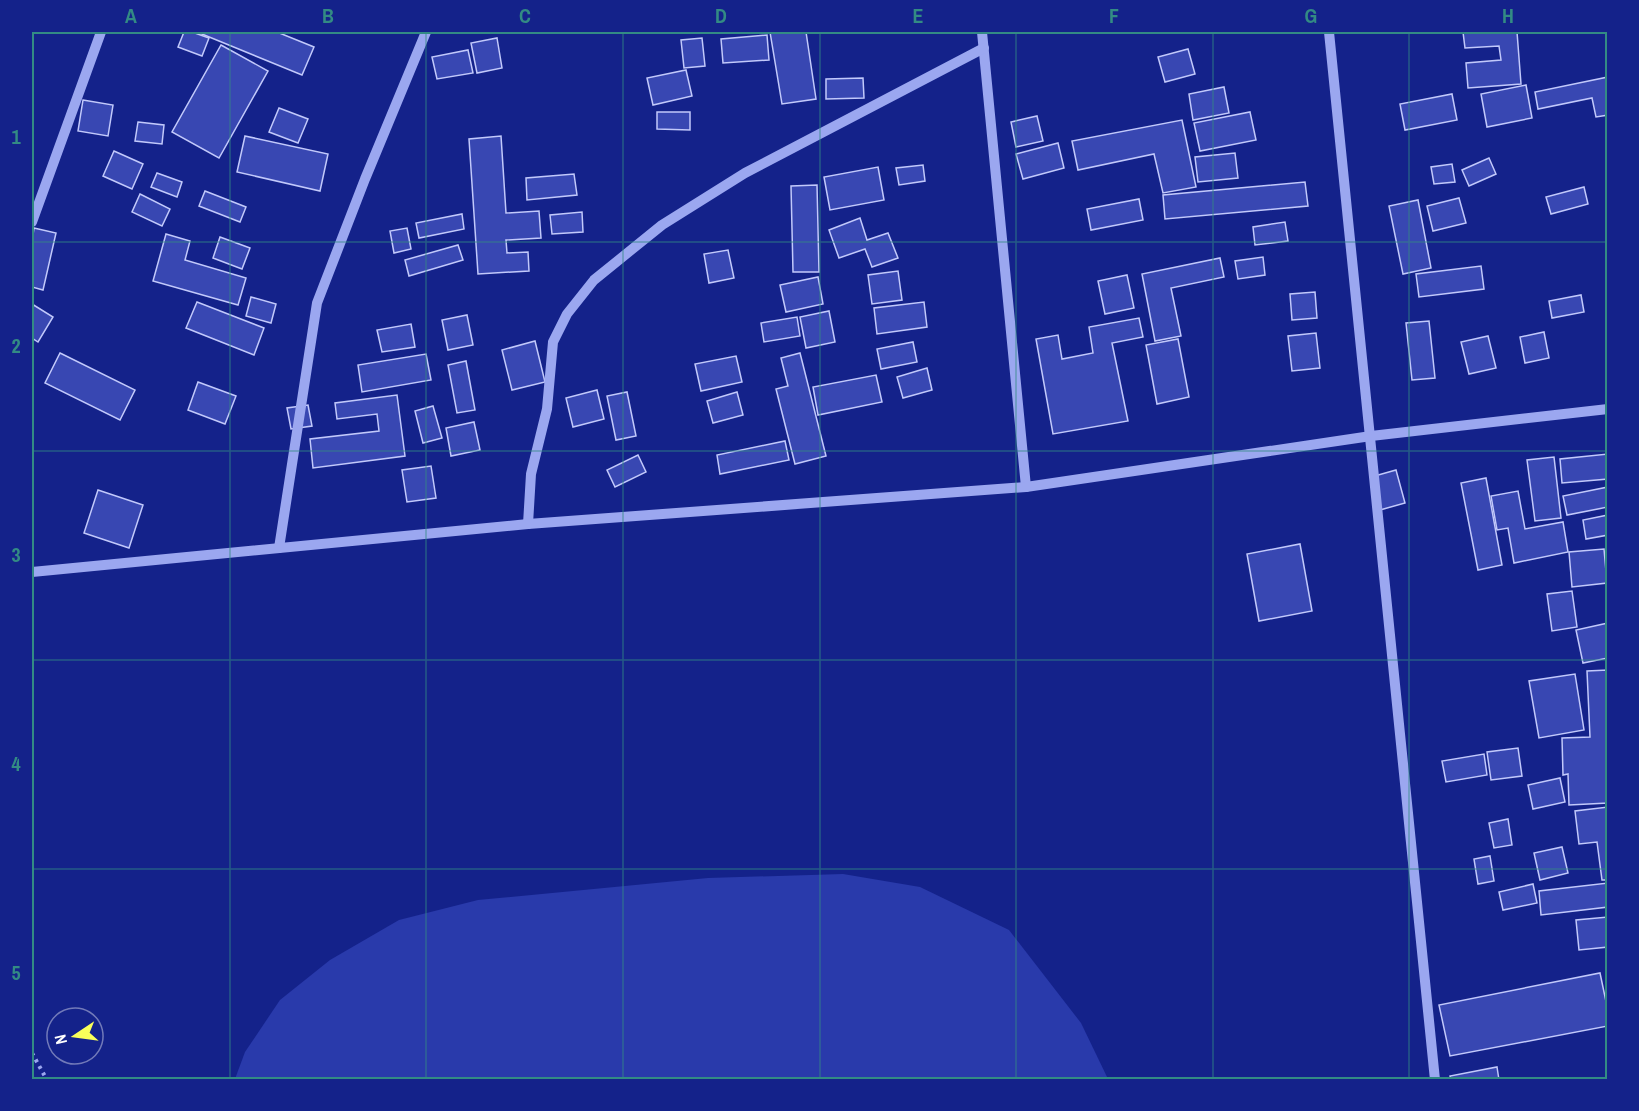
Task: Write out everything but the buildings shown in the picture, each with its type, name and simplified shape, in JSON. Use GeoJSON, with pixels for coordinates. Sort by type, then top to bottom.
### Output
{"type":"FeatureCollection","features":[{"type":"Feature","properties":{"kind":"street"},"geometry":{"type":"LineString","coordinates":[[32,222],[101,32]]}},
{"type":"Feature","properties":{"kind":"street"},"geometry":{"type":"LineString","coordinates":[[279,548],[317,303],[426,32]]}},
{"type":"Feature","properties":{"kind":"street"},"geometry":{"type":"LineString","coordinates":[[982,32],[1026,487]]}},
{"type":"Feature","properties":{"kind":"street"},"geometry":{"type":"LineString","coordinates":[[1329,32],[1435,1080]]}},
{"type":"Feature","properties":{"kind":"street"},"geometry":{"type":"LineString","coordinates":[[528,525],[531,474],[547,409],[553,342],[567,314],[594,280],[662,225],[745,173],[984,48]]}},
{"type":"Feature","properties":{"kind":"street"},"geometry":{"type":"LineString","coordinates":[[32,572],[528,525],[1026,487],[1371,436],[1608,410]]}},
{"type":"Feature","properties":{"kind":"path"},"geometry":{"type":"LineString","coordinates":[[32,1053],[46,1080]]}},
{"type":"Feature","properties":{"kind":"shaded area"},"geometry":{"type":"Polygon","coordinates":[[[843,874],[920,887],[1009,930],[1081,1023],[1108,1079],[235,1079],[245,1052],[280,1000],[330,960],[399,920],[478,900],[708,878],[843,874]]]}}]}
